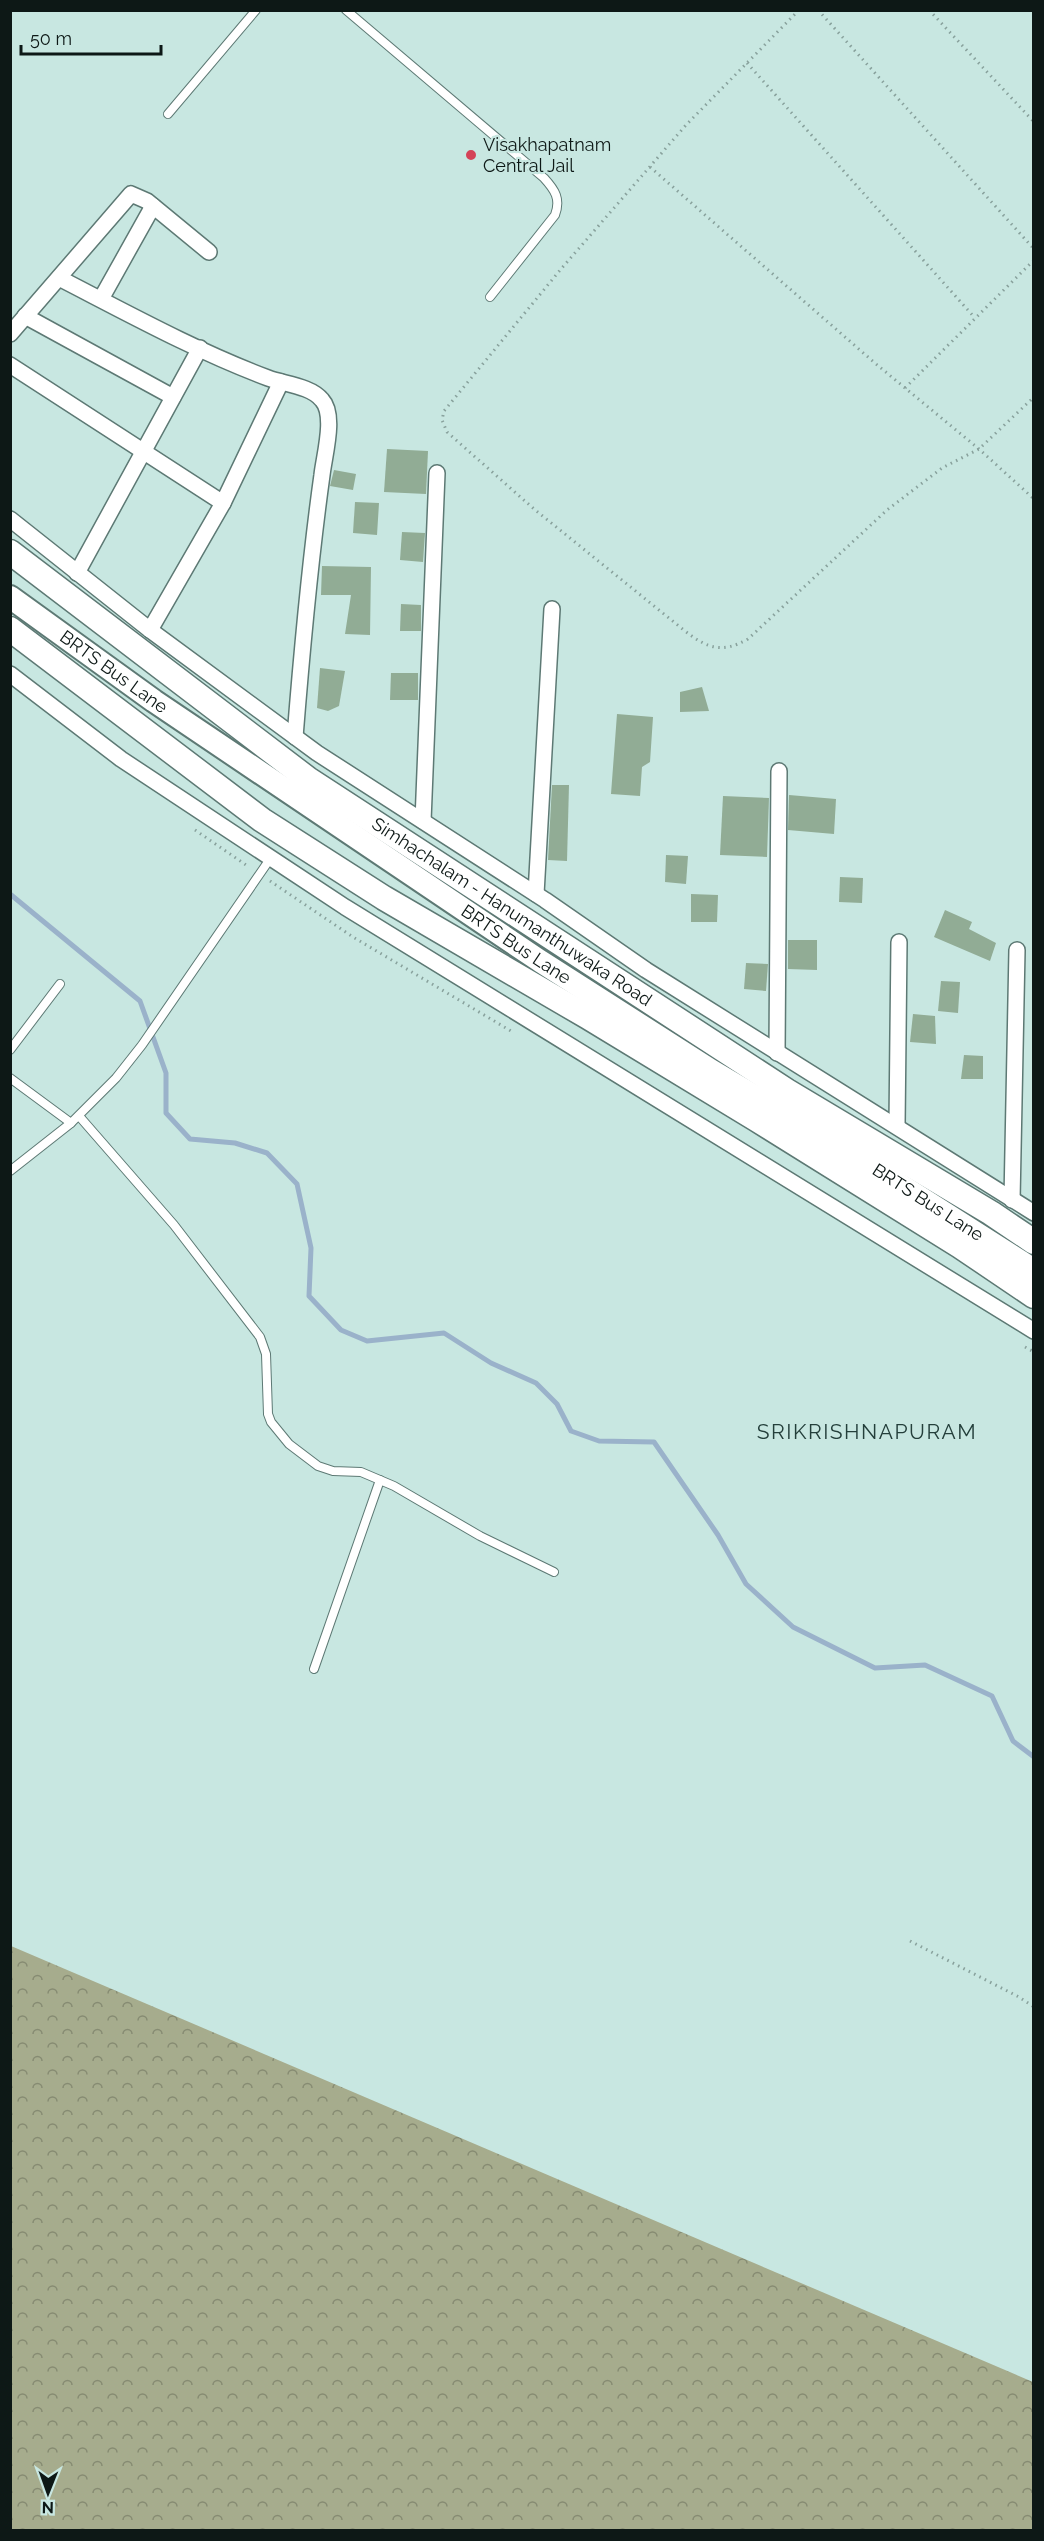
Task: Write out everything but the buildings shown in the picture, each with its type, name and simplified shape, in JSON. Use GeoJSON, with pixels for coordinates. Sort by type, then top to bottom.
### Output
{"type":"FeatureCollection","features":[{"type":"Feature","properties":{"kind":"main road","name":"Simhachalam - Hanumanthuwaka Road"},"geometry":{"type":"LineString","coordinates":[[10,552],[308,779],[787,1091],[981,1207],[1034,1242]]}},
{"type":"Feature","properties":{"kind":"main road"},"geometry":{"type":"LineString","coordinates":[[10,629],[262,820],[384,898],[588,1017],[814,1155],[960,1246],[1034,1296]]}},
{"type":"Feature","properties":{"kind":"street"},"geometry":{"type":"LineString","coordinates":[[10,334],[127,196],[135,194],[153,206],[209,252]]}},
{"type":"Feature","properties":{"kind":"street"},"geometry":{"type":"LineString","coordinates":[[101,299],[153,206]]}},
{"type":"Feature","properties":{"kind":"street"},"geometry":{"type":"LineString","coordinates":[[59,278],[200,348],[316,394],[323,400],[328,410],[327,435],[295,737]]}},
{"type":"Feature","properties":{"kind":"street"},"geometry":{"type":"LineString","coordinates":[[25,316],[173,397]]}},
{"type":"Feature","properties":{"kind":"street"},"geometry":{"type":"LineString","coordinates":[[77,573],[200,348]]}},
{"type":"Feature","properties":{"kind":"street"},"geometry":{"type":"LineString","coordinates":[[10,365],[223,503]]}},
{"type":"Feature","properties":{"kind":"street"},"geometry":{"type":"LineString","coordinates":[[150,630],[223,503],[281,382]]}},
{"type":"Feature","properties":{"kind":"street"},"geometry":{"type":"LineString","coordinates":[[423,821],[437,473]]}},
{"type":"Feature","properties":{"kind":"street"},"geometry":{"type":"LineString","coordinates":[[10,519],[150,630],[295,737],[536,894],[646,970],[1034,1213]]}},
{"type":"Feature","properties":{"kind":"street","name":"BRTS Bus Lane"},"geometry":{"type":"LineString","coordinates":[[10,597],[164,708],[540,961],[712,1071],[852,1154],[1034,1270]]}},
{"type":"Feature","properties":{"kind":"street"},"geometry":{"type":"LineString","coordinates":[[536,894],[552,609]]}},
{"type":"Feature","properties":{"kind":"street"},"geometry":{"type":"LineString","coordinates":[[10,674],[71,723],[121,759],[270,859],[1034,1331]]}},
{"type":"Feature","properties":{"kind":"street"},"geometry":{"type":"LineString","coordinates":[[777,1053],[779,771]]}},
{"type":"Feature","properties":{"kind":"street"},"geometry":{"type":"LineString","coordinates":[[897,1126],[899,942]]}},
{"type":"Feature","properties":{"kind":"street"},"geometry":{"type":"LineString","coordinates":[[1012,1200],[1017,950]]}},
{"type":"Feature","properties":{"kind":"lane"},"geometry":{"type":"LineString","coordinates":[[168,114],[256,10]]}},
{"type":"Feature","properties":{"kind":"lane"},"geometry":{"type":"LineString","coordinates":[[346,10],[544,178],[556,193],[558,200],[555,215],[490,297]]}},
{"type":"Feature","properties":{"kind":"lane"},"geometry":{"type":"LineString","coordinates":[[10,1171],[79,1116],[116,1078],[159,1021],[270,859]]}},
{"type":"Feature","properties":{"kind":"lane"},"geometry":{"type":"LineString","coordinates":[[10,1050],[60,984]]}},
{"type":"Feature","properties":{"kind":"lane"},"geometry":{"type":"LineString","coordinates":[[10,1078],[71,1123]]}},
{"type":"Feature","properties":{"kind":"lane"},"geometry":{"type":"LineString","coordinates":[[79,1116],[174,1224],[260,1337],[266,1354],[268,1414],[278,1431],[298,1453],[318,1466],[333,1471],[361,1472],[380,1480],[407,1493],[480,1536],[554,1572]]}},
{"type":"Feature","properties":{"kind":"lane"},"geometry":{"type":"LineString","coordinates":[[314,1669],[380,1480]]}},
{"type":"Feature","properties":{"kind":"path"},"geometry":{"type":"LineString","coordinates":[[799,10],[686,125],[561,269],[444,411],[442,420],[447,432],[534,509],[701,643],[714,648],[725,648],[736,646],[748,639],[886,510],[922,481],[979,449],[1034,397]]}},
{"type":"Feature","properties":{"kind":"path"},"geometry":{"type":"LineString","coordinates":[[818,10],[1034,249]]}},
{"type":"Feature","properties":{"kind":"path"},"geometry":{"type":"LineString","coordinates":[[929,10],[1034,122]]}},
{"type":"Feature","properties":{"kind":"path"},"geometry":{"type":"LineString","coordinates":[[747,63],[975,318]]}},
{"type":"Feature","properties":{"kind":"path"},"geometry":{"type":"LineString","coordinates":[[650,167],[905,388],[979,449],[1034,499]]}},
{"type":"Feature","properties":{"kind":"path"},"geometry":{"type":"LineString","coordinates":[[905,388],[1034,260]]}},
{"type":"Feature","properties":{"kind":"path"},"geometry":{"type":"LineString","coordinates":[[910,1941],[1034,2007]]}},
{"type":"Feature","properties":{"kind":"green space"},"geometry":{"type":"Polygon","coordinates":[[[11,1946],[1033,2382],[1033,2530],[11,2530],[11,1946]]]}},
{"type":"Feature","properties":{"kind":"waterway"},"geometry":{"type":"LineString","coordinates":[[10,894],[140,1001],[166,1073],[166,1113],[190,1139],[235,1143],[267,1153],[297,1184],[311,1248],[309,1296],[341,1330],[367,1341],[444,1333],[491,1363],[536,1383],[557,1404],[571,1431],[599,1441],[654,1442],[718,1535],[746,1584],[793,1627],[875,1668],[925,1665],[992,1696],[1013,1741],[1034,1757]]}},
{"type":"Feature","properties":{"kind":"place","name":"Visakhapatnam Central Jail"},"geometry":{"type":"Point","coordinates":[471,155]}},
{"type":"Feature","properties":{"kind":"district","name":"SRIKRISHNAPURAM"},"geometry":{"type":"Point","coordinates":[867,1432]}}]}
